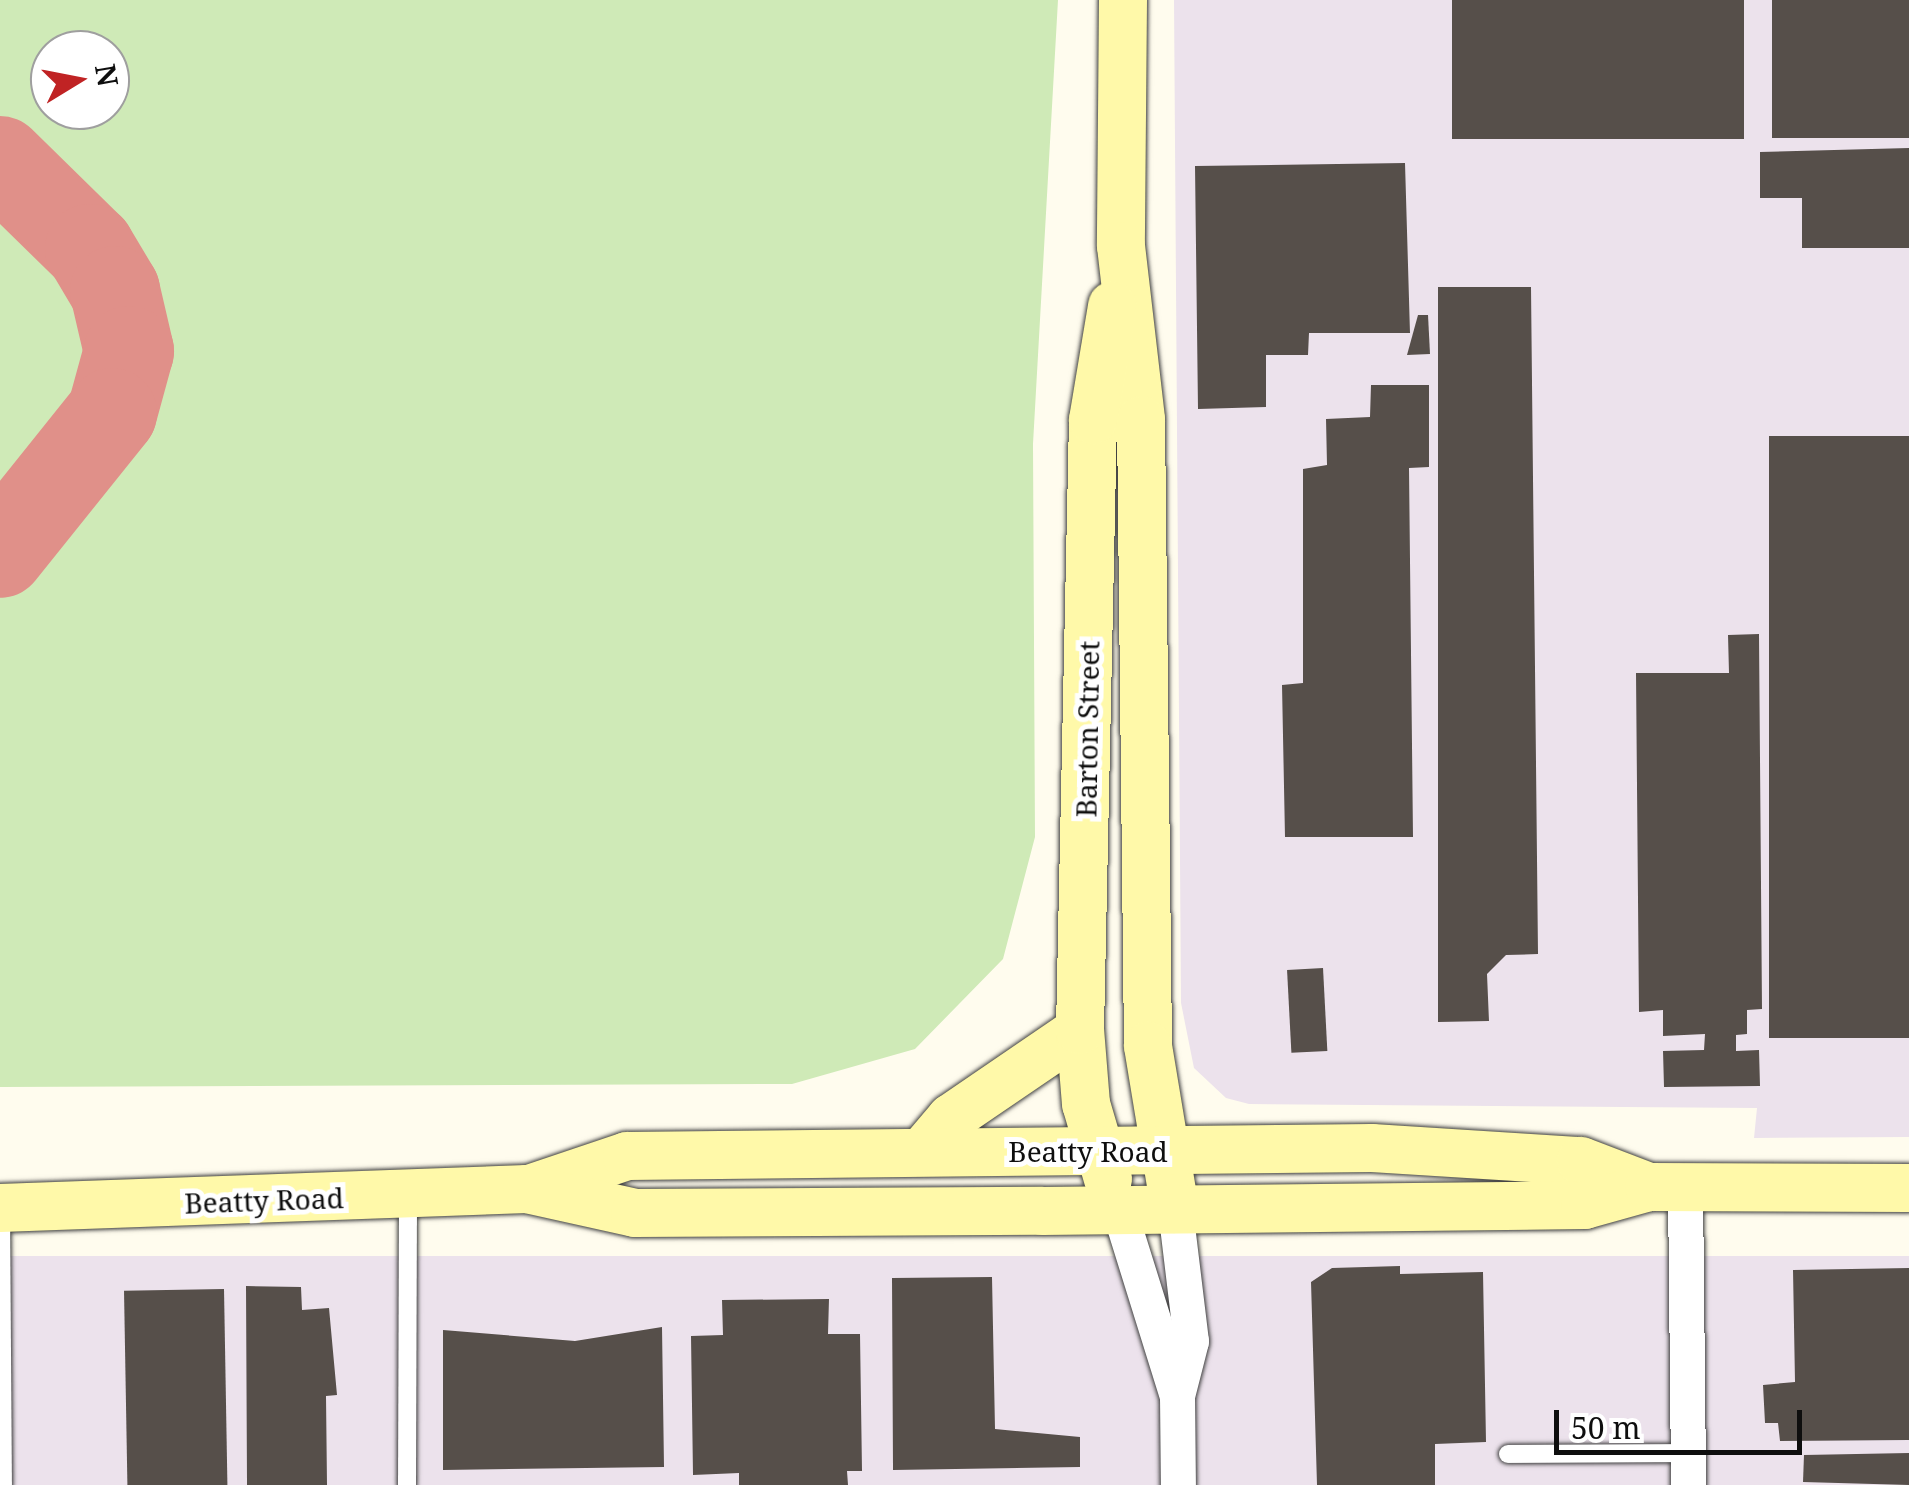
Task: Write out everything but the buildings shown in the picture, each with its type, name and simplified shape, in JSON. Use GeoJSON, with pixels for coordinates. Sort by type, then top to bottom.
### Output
{"type":"FeatureCollection","features":[{"type":"Feature","properties":{"kind":"main road","name":"Barton Street"},"geometry":{"type":"LineString","coordinates":[[1123,0],[1122,246],[1141,420],[1148,1046],[1175,1210]]}},
{"type":"Feature","properties":{"kind":"main road","name":"Barton Street"},"geometry":{"type":"LineString","coordinates":[[1119,1210],[1098,1151],[1080,1030],[1093,420],[1122,246]]}},
{"type":"Feature","properties":{"kind":"main road"},"geometry":{"type":"LineString","coordinates":[[924,1151],[951,1118],[1080,1030]]}},
{"type":"Feature","properties":{"kind":"main road","name":"Beatty Road"},"geometry":{"type":"LineString","coordinates":[[527,1189],[627,1156],[1372,1148],[1583,1183],[1667,1188],[1909,1188]]}},
{"type":"Feature","properties":{"kind":"main road","name":"Beatty Road"},"geometry":{"type":"LineString","coordinates":[[1,1208],[527,1189],[635,1213],[1175,1210],[1583,1183]]}},
{"type":"Feature","properties":{"kind":"street"},"geometry":{"type":"LineString","coordinates":[[1667,1188],[1688,1469]]}},
{"type":"Feature","properties":{"kind":"street"},"geometry":{"type":"LineString","coordinates":[[1119,1210],[1176,1396],[1178,1485]]}},
{"type":"Feature","properties":{"kind":"street"},"geometry":{"type":"LineString","coordinates":[[1175,1210],[1191,1341],[1176,1396]]}},
{"type":"Feature","properties":{"kind":"lane"},"geometry":{"type":"LineString","coordinates":[[407,1485],[408,1194]]}},
{"type":"Feature","properties":{"kind":"lane"},"geometry":{"type":"LineString","coordinates":[[1,1208],[3,1485]]}},
{"type":"Feature","properties":{"kind":"lane"},"geometry":{"type":"LineString","coordinates":[[1508,1454],[1688,1469]]}},
{"type":"Feature","properties":{"kind":"shaded area"},"geometry":{"type":"Polygon","coordinates":[[[1174,0],[1909,0],[1909,1137],[1754,1138],[1757,1108],[1249,1104],[1226,1098],[1194,1068],[1181,1003],[1174,0]]]}},
{"type":"Feature","properties":{"kind":"shaded area"},"geometry":{"type":"Polygon","coordinates":[[[0,1256],[1909,1256],[1909,1485],[0,1485],[0,1256]]]}},
{"type":"Feature","properties":{"kind":"green space"},"geometry":{"type":"Polygon","coordinates":[[[0,0],[1058,0],[1033,444],[1035,837],[1003,959],[915,1049],[792,1084],[0,1087],[0,0]]]}},
{"type":"Feature","properties":{"kind":"taxiway"},"geometry":{"type":"LineString","coordinates":[[0,161],[90,249],[115,291],[129,351],[112,413],[0,553]]}}]}
